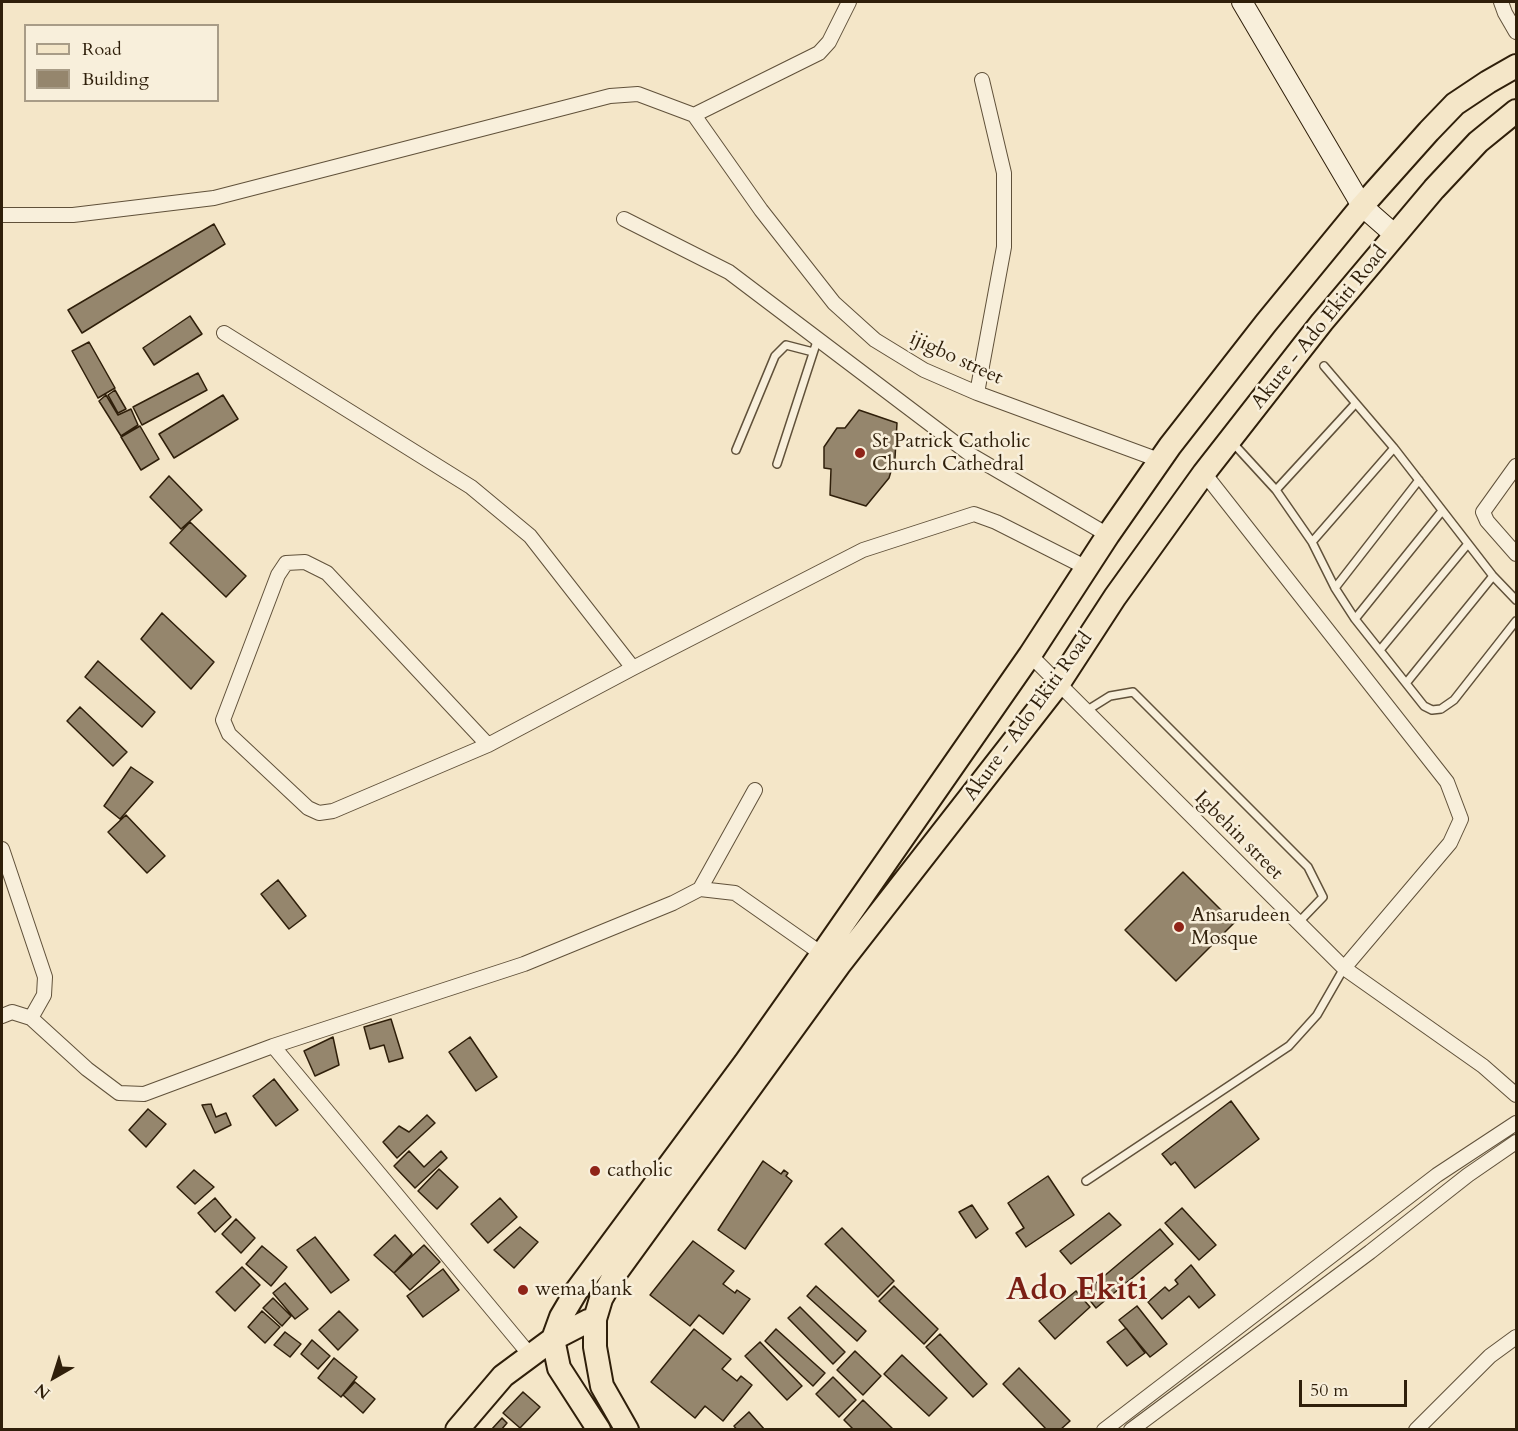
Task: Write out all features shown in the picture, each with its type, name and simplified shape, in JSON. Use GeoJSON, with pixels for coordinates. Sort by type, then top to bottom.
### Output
{"type":"FeatureCollection","features":[{"type":"Feature","properties":{"kind":"main road"},"geometry":{"type":"LineString","coordinates":[[1242,2],[1362,206],[1395,235]]}},
{"type":"Feature","properties":{"kind":"main road","name":"Akure - Ado Ekiti Road"},"geometry":{"type":"LineString","coordinates":[[553,1339],[561,1317],[577,1290],[745,1063],[822,954],[1030,656],[1159,460],[1266,323],[1362,206],[1455,104],[1516,66]]}},
{"type":"Feature","properties":{"kind":"main road","name":"Akure - Ado Ekiti Road"},"geometry":{"type":"LineString","coordinates":[[595,1319],[601,1299],[615,1274],[679,1183],[761,1075],[839,965],[1059,683],[1115,597],[1204,473],[1322,322],[1395,235],[1478,142],[1516,111]]}},
{"type":"Feature","properties":{"kind":"main road"},"geometry":{"type":"LineString","coordinates":[[457,1430],[503,1376],[553,1339],[595,1319],[595,1347],[602,1386],[627,1430]]}},
{"type":"Feature","properties":{"kind":"main road"},"geometry":{"type":"LineString","coordinates":[[553,1339],[559,1368],[599,1430]]}},
{"type":"Feature","properties":{"kind":"street"},"geometry":{"type":"LineString","coordinates":[[2,215],[74,215],[214,198],[610,96],[638,94],[694,115],[819,53],[829,42],[849,2]]}},
{"type":"Feature","properties":{"kind":"street"},"geometry":{"type":"LineString","coordinates":[[1501,2],[1516,32]]}},
{"type":"Feature","properties":{"kind":"street"},"geometry":{"type":"LineString","coordinates":[[977,393],[1004,247],[1004,172],[982,80]]}},
{"type":"Feature","properties":{"kind":"street","name":"ijigbo street"},"geometry":{"type":"LineString","coordinates":[[694,115],[761,210],[834,303],[875,340],[924,370],[977,393],[1159,460]]}},
{"type":"Feature","properties":{"kind":"street"},"geometry":{"type":"LineString","coordinates":[[624,219],[729,272],[816,345],[971,455],[1108,535]]}},
{"type":"Feature","properties":{"kind":"street"},"geometry":{"type":"LineString","coordinates":[[224,333],[471,488],[488,501],[530,536],[633,668]]}},
{"type":"Feature","properties":{"kind":"street"},"geometry":{"type":"LineString","coordinates":[[1516,466],[1483,512],[1487,521],[1516,554]]}},
{"type":"Feature","properties":{"kind":"street"},"geometry":{"type":"LineString","coordinates":[[1204,473],[1447,782],[1461,819],[1450,843],[1344,968]]}},
{"type":"Feature","properties":{"kind":"street"},"geometry":{"type":"LineString","coordinates":[[488,745],[327,573],[305,562],[286,563],[274,585],[223,720],[229,734],[308,808],[318,813],[333,811],[488,745],[863,550],[974,514],[996,522],[1088,568]]}},
{"type":"Feature","properties":{"kind":"street","name":"Igbehin street"},"geometry":{"type":"LineString","coordinates":[[1030,656],[1344,968],[1483,1066],[1516,1095]]}},
{"type":"Feature","properties":{"kind":"street"},"geometry":{"type":"LineString","coordinates":[[700,889],[754,790]]}},
{"type":"Feature","properties":{"kind":"street"},"geometry":{"type":"LineString","coordinates":[[2,849],[45,977],[44,995],[31,1018]]}},
{"type":"Feature","properties":{"kind":"street"},"geometry":{"type":"LineString","coordinates":[[2,1016],[12,1012],[31,1018],[87,1069],[119,1093],[144,1094],[273,1046],[524,964],[673,903],[700,889],[735,893],[822,954]]}},
{"type":"Feature","properties":{"kind":"street"},"geometry":{"type":"LineString","coordinates":[[273,1046],[530,1355]]}},
{"type":"Feature","properties":{"kind":"street"},"geometry":{"type":"LineString","coordinates":[[1104,1430],[1437,1175],[1516,1123]]}},
{"type":"Feature","properties":{"kind":"street"},"geometry":{"type":"LineString","coordinates":[[1131,1430],[1370,1252],[1467,1175],[1516,1142]]}},
{"type":"Feature","properties":{"kind":"street"},"geometry":{"type":"LineString","coordinates":[[1416,1430],[1490,1356],[1516,1337]]}},
{"type":"Feature","properties":{"kind":"lane"},"geometry":{"type":"LineString","coordinates":[[736,450],[775,356],[786,345],[816,345],[777,464]]}},
{"type":"Feature","properties":{"kind":"lane"},"geometry":{"type":"LineString","coordinates":[[1324,366],[1394,448],[1467,545],[1516,600]]}},
{"type":"Feature","properties":{"kind":"lane"},"geometry":{"type":"LineString","coordinates":[[1276,490],[1355,404]]}},
{"type":"Feature","properties":{"kind":"lane"},"geometry":{"type":"LineString","coordinates":[[1230,440],[1276,490],[1312,542],[1335,588],[1355,619],[1424,706],[1432,710],[1441,710],[1454,700],[1516,621]]}},
{"type":"Feature","properties":{"kind":"lane"},"geometry":{"type":"LineString","coordinates":[[1312,542],[1394,448]]}},
{"type":"Feature","properties":{"kind":"lane"},"geometry":{"type":"LineString","coordinates":[[1335,588],[1419,480]]}},
{"type":"Feature","properties":{"kind":"lane"},"geometry":{"type":"LineString","coordinates":[[1355,619],[1443,511]]}},
{"type":"Feature","properties":{"kind":"lane"},"geometry":{"type":"LineString","coordinates":[[1380,650],[1467,545]]}},
{"type":"Feature","properties":{"kind":"lane"},"geometry":{"type":"LineString","coordinates":[[1407,682],[1493,576]]}},
{"type":"Feature","properties":{"kind":"lane"},"geometry":{"type":"LineString","coordinates":[[1086,711],[1110,696],[1133,692],[1308,867],[1323,897],[1298,924]]}},
{"type":"Feature","properties":{"kind":"lane"},"geometry":{"type":"LineString","coordinates":[[1086,1181],[1289,1046],[1317,1015],[1344,968]]}},
{"type":"Feature","properties":{"kind":"building"},"geometry":{"type":"Polygon","coordinates":[[[214,224],[225,244],[82,333],[68,310],[214,224]]]}},
{"type":"Feature","properties":{"kind":"building"},"geometry":{"type":"Polygon","coordinates":[[[190,316],[202,334],[154,365],[143,348],[190,316]]]}},
{"type":"Feature","properties":{"kind":"building"},"geometry":{"type":"Polygon","coordinates":[[[89,342],[115,388],[98,398],[72,351],[89,342]]]}},
{"type":"Feature","properties":{"kind":"building"},"geometry":{"type":"Polygon","coordinates":[[[198,373],[207,390],[142,425],[133,407],[198,373]]]}},
{"type":"Feature","properties":{"kind":"building"},"geometry":{"type":"Polygon","coordinates":[[[115,390],[126,409],[118,413],[108,395],[115,390]]]}},
{"type":"Feature","properties":{"kind":"building"},"geometry":{"type":"Polygon","coordinates":[[[106,395],[118,415],[131,409],[138,425],[121,436],[99,401],[106,395]]]}},
{"type":"Feature","properties":{"kind":"building"},"geometry":{"type":"Polygon","coordinates":[[[223,395],[238,419],[174,458],[159,434],[223,395]]]}},
{"type":"Feature","properties":{"kind":"building","name":"St Patrick Catholic Church Cathedral"},"geometry":{"type":"Polygon","coordinates":[[[859,410],[897,423],[895,458],[889,478],[866,506],[830,495],[831,469],[824,468],[824,447],[837,428],[845,428],[859,410]]]}},
{"type":"Feature","properties":{"kind":"building"},"geometry":{"type":"Polygon","coordinates":[[[140,426],[159,459],[141,470],[121,437],[140,426]]]}},
{"type":"Feature","properties":{"kind":"building"},"geometry":{"type":"Polygon","coordinates":[[[169,476],[202,510],[181,529],[150,497],[169,476]]]}},
{"type":"Feature","properties":{"kind":"building"},"geometry":{"type":"Polygon","coordinates":[[[190,522],[246,576],[226,597],[170,543],[190,522]]]}},
{"type":"Feature","properties":{"kind":"building"},"geometry":{"type":"Polygon","coordinates":[[[162,613],[214,662],[191,689],[141,639],[162,613]]]}},
{"type":"Feature","properties":{"kind":"building"},"geometry":{"type":"Polygon","coordinates":[[[98,661],[155,712],[142,727],[85,677],[98,661]]]}},
{"type":"Feature","properties":{"kind":"building"},"geometry":{"type":"Polygon","coordinates":[[[80,707],[127,752],[113,766],[67,721],[80,707]]]}},
{"type":"Feature","properties":{"kind":"building"},"geometry":{"type":"Polygon","coordinates":[[[131,767],[153,782],[120,819],[104,806],[131,767]]]}},
{"type":"Feature","properties":{"kind":"building"},"geometry":{"type":"Polygon","coordinates":[[[126,815],[165,856],[147,873],[108,832],[126,815]]]}},
{"type":"Feature","properties":{"kind":"building","name":"Ansarudeen Mosque"},"geometry":{"type":"Polygon","coordinates":[[[1183,872],[1234,923],[1176,981],[1125,930],[1183,872]]]}},
{"type":"Feature","properties":{"kind":"building"},"geometry":{"type":"Polygon","coordinates":[[[278,880],[306,916],[289,929],[261,894],[278,880]]]}},
{"type":"Feature","properties":{"kind":"building"},"geometry":{"type":"Polygon","coordinates":[[[391,1019],[403,1058],[389,1062],[384,1045],[370,1049],[364,1027],[391,1019]]]}},
{"type":"Feature","properties":{"kind":"building"},"geometry":{"type":"Polygon","coordinates":[[[333,1037],[339,1065],[315,1076],[304,1051],[333,1037]]]}},
{"type":"Feature","properties":{"kind":"building"},"geometry":{"type":"Polygon","coordinates":[[[470,1037],[497,1077],[476,1091],[449,1052],[470,1037]]]}},
{"type":"Feature","properties":{"kind":"building"},"geometry":{"type":"Polygon","coordinates":[[[274,1079],[298,1110],[276,1126],[253,1096],[274,1079]]]}},
{"type":"Feature","properties":{"kind":"building"},"geometry":{"type":"Polygon","coordinates":[[[1231,1101],[1259,1139],[1195,1188],[1175,1162],[1171,1165],[1162,1154],[1231,1101]]]}},
{"type":"Feature","properties":{"kind":"building"},"geometry":{"type":"Polygon","coordinates":[[[211,1104],[216,1117],[226,1113],[231,1125],[215,1133],[202,1105],[211,1104]]]}},
{"type":"Feature","properties":{"kind":"building"},"geometry":{"type":"Polygon","coordinates":[[[148,1109],[166,1124],[146,1147],[129,1130],[148,1109]]]}},
{"type":"Feature","properties":{"kind":"building"},"geometry":{"type":"Polygon","coordinates":[[[427,1115],[435,1123],[397,1158],[383,1142],[399,1126],[409,1132],[427,1115]]]}},
{"type":"Feature","properties":{"kind":"building"},"geometry":{"type":"Polygon","coordinates":[[[409,1151],[424,1167],[441,1151],[447,1158],[415,1188],[394,1166],[409,1151]]]}},
{"type":"Feature","properties":{"kind":"building"},"geometry":{"type":"Polygon","coordinates":[[[763,1161],[781,1174],[784,1170],[788,1173],[786,1176],[792,1181],[745,1249],[718,1230],[763,1161]]]}},
{"type":"Feature","properties":{"kind":"building"},"geometry":{"type":"Polygon","coordinates":[[[439,1169],[458,1187],[437,1209],[418,1191],[439,1169]]]}},
{"type":"Feature","properties":{"kind":"building"},"geometry":{"type":"Polygon","coordinates":[[[194,1170],[214,1187],[195,1204],[177,1187],[194,1170]]]}},
{"type":"Feature","properties":{"kind":"building"},"geometry":{"type":"Polygon","coordinates":[[[1048,1176],[1074,1215],[1026,1247],[1016,1233],[1024,1228],[1008,1203],[1048,1176]]]}},
{"type":"Feature","properties":{"kind":"building"},"geometry":{"type":"Polygon","coordinates":[[[215,1198],[231,1217],[215,1232],[198,1213],[215,1198]]]}},
{"type":"Feature","properties":{"kind":"building"},"geometry":{"type":"Polygon","coordinates":[[[500,1198],[517,1217],[488,1243],[471,1224],[500,1198]]]}},
{"type":"Feature","properties":{"kind":"building"},"geometry":{"type":"Polygon","coordinates":[[[972,1205],[988,1229],[976,1238],[959,1212],[972,1205]]]}},
{"type":"Feature","properties":{"kind":"building"},"geometry":{"type":"Polygon","coordinates":[[[1182,1208],[1216,1245],[1199,1260],[1165,1223],[1182,1208]]]}},
{"type":"Feature","properties":{"kind":"building"},"geometry":{"type":"Polygon","coordinates":[[[1109,1213],[1121,1225],[1071,1264],[1060,1251],[1109,1213]]]}},
{"type":"Feature","properties":{"kind":"building"},"geometry":{"type":"Polygon","coordinates":[[[236,1219],[255,1238],[241,1253],[222,1234],[236,1219]]]}},
{"type":"Feature","properties":{"kind":"building"},"geometry":{"type":"Polygon","coordinates":[[[520,1227],[538,1242],[514,1268],[494,1250],[520,1227]]]}},
{"type":"Feature","properties":{"kind":"building"},"geometry":{"type":"Polygon","coordinates":[[[842,1228],[894,1281],[878,1297],[825,1244],[842,1228]]]}},
{"type":"Feature","properties":{"kind":"building"},"geometry":{"type":"Polygon","coordinates":[[[1160,1229],[1173,1244],[1096,1308],[1084,1293],[1160,1229]]]}},
{"type":"Feature","properties":{"kind":"building"},"geometry":{"type":"Polygon","coordinates":[[[395,1235],[412,1254],[394,1273],[374,1255],[395,1235]]]}},
{"type":"Feature","properties":{"kind":"building"},"geometry":{"type":"Polygon","coordinates":[[[315,1237],[349,1280],[331,1293],[297,1250],[315,1237]]]}},
{"type":"Feature","properties":{"kind":"building"},"geometry":{"type":"Polygon","coordinates":[[[693,1241],[734,1271],[723,1284],[735,1293],[737,1290],[750,1299],[723,1334],[699,1315],[690,1326],[650,1295],[693,1241]]]}},
{"type":"Feature","properties":{"kind":"building"},"geometry":{"type":"Polygon","coordinates":[[[424,1245],[440,1262],[410,1290],[394,1273],[424,1245]]]}},
{"type":"Feature","properties":{"kind":"building"},"geometry":{"type":"Polygon","coordinates":[[[262,1246],[287,1267],[271,1286],[246,1264],[262,1246]]]}},
{"type":"Feature","properties":{"kind":"building"},"geometry":{"type":"Polygon","coordinates":[[[1191,1265],[1215,1295],[1199,1308],[1189,1296],[1162,1319],[1148,1302],[1165,1287],[1169,1291],[1178,1284],[1175,1280],[1191,1265]]]}},
{"type":"Feature","properties":{"kind":"building"},"geometry":{"type":"Polygon","coordinates":[[[242,1267],[260,1285],[235,1311],[216,1292],[242,1267]]]}},
{"type":"Feature","properties":{"kind":"building"},"geometry":{"type":"Polygon","coordinates":[[[443,1269],[459,1290],[423,1317],[407,1296],[443,1269]]]}},
{"type":"Feature","properties":{"kind":"building"},"geometry":{"type":"Polygon","coordinates":[[[285,1283],[308,1309],[295,1319],[273,1293],[285,1283]]]}},
{"type":"Feature","properties":{"kind":"building"},"geometry":{"type":"Polygon","coordinates":[[[816,1286],[866,1331],[857,1341],[807,1296],[816,1286]]]}},
{"type":"Feature","properties":{"kind":"building"},"geometry":{"type":"Polygon","coordinates":[[[894,1286],[938,1329],[924,1344],[879,1301],[894,1286]]]}},
{"type":"Feature","properties":{"kind":"building"},"geometry":{"type":"Polygon","coordinates":[[[1076,1291],[1090,1307],[1055,1339],[1039,1321],[1076,1291]]]}},
{"type":"Feature","properties":{"kind":"building"},"geometry":{"type":"Polygon","coordinates":[[[273,1298],[291,1316],[282,1326],[263,1308],[273,1298]]]}},
{"type":"Feature","properties":{"kind":"building"},"geometry":{"type":"Polygon","coordinates":[[[1137,1306],[1167,1344],[1150,1357],[1119,1320],[1137,1306]]]}},
{"type":"Feature","properties":{"kind":"building"},"geometry":{"type":"Polygon","coordinates":[[[800,1307],[845,1352],[833,1364],[788,1318],[800,1307]]]}},
{"type":"Feature","properties":{"kind":"building"},"geometry":{"type":"Polygon","coordinates":[[[262,1311],[280,1327],[265,1343],[248,1327],[262,1311]]]}},
{"type":"Feature","properties":{"kind":"building"},"geometry":{"type":"Polygon","coordinates":[[[339,1311],[358,1330],[338,1350],[319,1330],[339,1311]]]}},
{"type":"Feature","properties":{"kind":"building"},"geometry":{"type":"Polygon","coordinates":[[[1126,1328],[1145,1353],[1127,1366],[1107,1342],[1126,1328]]]}},
{"type":"Feature","properties":{"kind":"building"},"geometry":{"type":"Polygon","coordinates":[[[694,1329],[731,1359],[722,1369],[737,1381],[741,1376],[752,1385],[723,1421],[705,1406],[695,1418],[651,1382],[694,1329]]]}},
{"type":"Feature","properties":{"kind":"building"},"geometry":{"type":"Polygon","coordinates":[[[776,1329],[825,1373],[813,1386],[765,1341],[776,1329]]]}},
{"type":"Feature","properties":{"kind":"building"},"geometry":{"type":"Polygon","coordinates":[[[285,1332],[301,1344],[290,1357],[274,1345],[285,1332]]]}},
{"type":"Feature","properties":{"kind":"building"},"geometry":{"type":"Polygon","coordinates":[[[940,1334],[987,1384],[973,1397],[926,1347],[940,1334]]]}},
{"type":"Feature","properties":{"kind":"building"},"geometry":{"type":"Polygon","coordinates":[[[312,1340],[330,1356],[318,1369],[301,1354],[312,1340]]]}},
{"type":"Feature","properties":{"kind":"building"},"geometry":{"type":"Polygon","coordinates":[[[760,1342],[802,1386],[787,1400],[745,1356],[760,1342]]]}},
{"type":"Feature","properties":{"kind":"building"},"geometry":{"type":"Polygon","coordinates":[[[855,1351],[881,1376],[863,1395],[837,1370],[855,1351]]]}},
{"type":"Feature","properties":{"kind":"building"},"geometry":{"type":"Polygon","coordinates":[[[902,1355],[947,1398],[929,1416],[884,1374],[902,1355]]]}},
{"type":"Feature","properties":{"kind":"building"},"geometry":{"type":"Polygon","coordinates":[[[334,1358],[357,1377],[341,1397],[318,1378],[334,1358]]]}},
{"type":"Feature","properties":{"kind":"building"},"geometry":{"type":"Polygon","coordinates":[[[1019,1368],[1070,1421],[1060,1430],[1047,1430],[1003,1384],[1019,1368]]]}},
{"type":"Feature","properties":{"kind":"building"},"geometry":{"type":"Polygon","coordinates":[[[833,1377],[856,1400],[839,1417],[816,1394],[833,1377]]]}},
{"type":"Feature","properties":{"kind":"building"},"geometry":{"type":"Polygon","coordinates":[[[355,1382],[375,1399],[363,1413],[343,1395],[355,1382]]]}},
{"type":"Feature","properties":{"kind":"building"},"geometry":{"type":"Polygon","coordinates":[[[523,1392],[540,1407],[520,1428],[503,1413],[523,1392]]]}},
{"type":"Feature","properties":{"kind":"building"},"geometry":{"type":"Polygon","coordinates":[[[863,1400],[894,1430],[854,1430],[844,1420],[863,1400]]]}},
{"type":"Feature","properties":{"kind":"building"},"geometry":{"type":"Polygon","coordinates":[[[749,1412],[765,1430],[737,1430],[734,1426],[749,1412]]]}},
{"type":"Feature","properties":{"kind":"building"},"geometry":{"type":"Polygon","coordinates":[[[502,1418],[507,1423],[501,1430],[491,1430],[502,1418]]]}},
{"type":"Feature","properties":{"kind":"place","name":"St Patrick Catholic Church Cathedral"},"geometry":{"type":"Point","coordinates":[860,453]}},
{"type":"Feature","properties":{"kind":"place","name":"Ansarudeen Mosque"},"geometry":{"type":"Point","coordinates":[1179,927]}},
{"type":"Feature","properties":{"kind":"place","name":"catholic"},"geometry":{"type":"Point","coordinates":[595,1171]}},
{"type":"Feature","properties":{"kind":"place","name":"wema bank"},"geometry":{"type":"Point","coordinates":[523,1290]}},
{"type":"Feature","properties":{"kind":"district","name":"Ado Ekiti"},"geometry":{"type":"Point","coordinates":[1077,1292]}}]}
